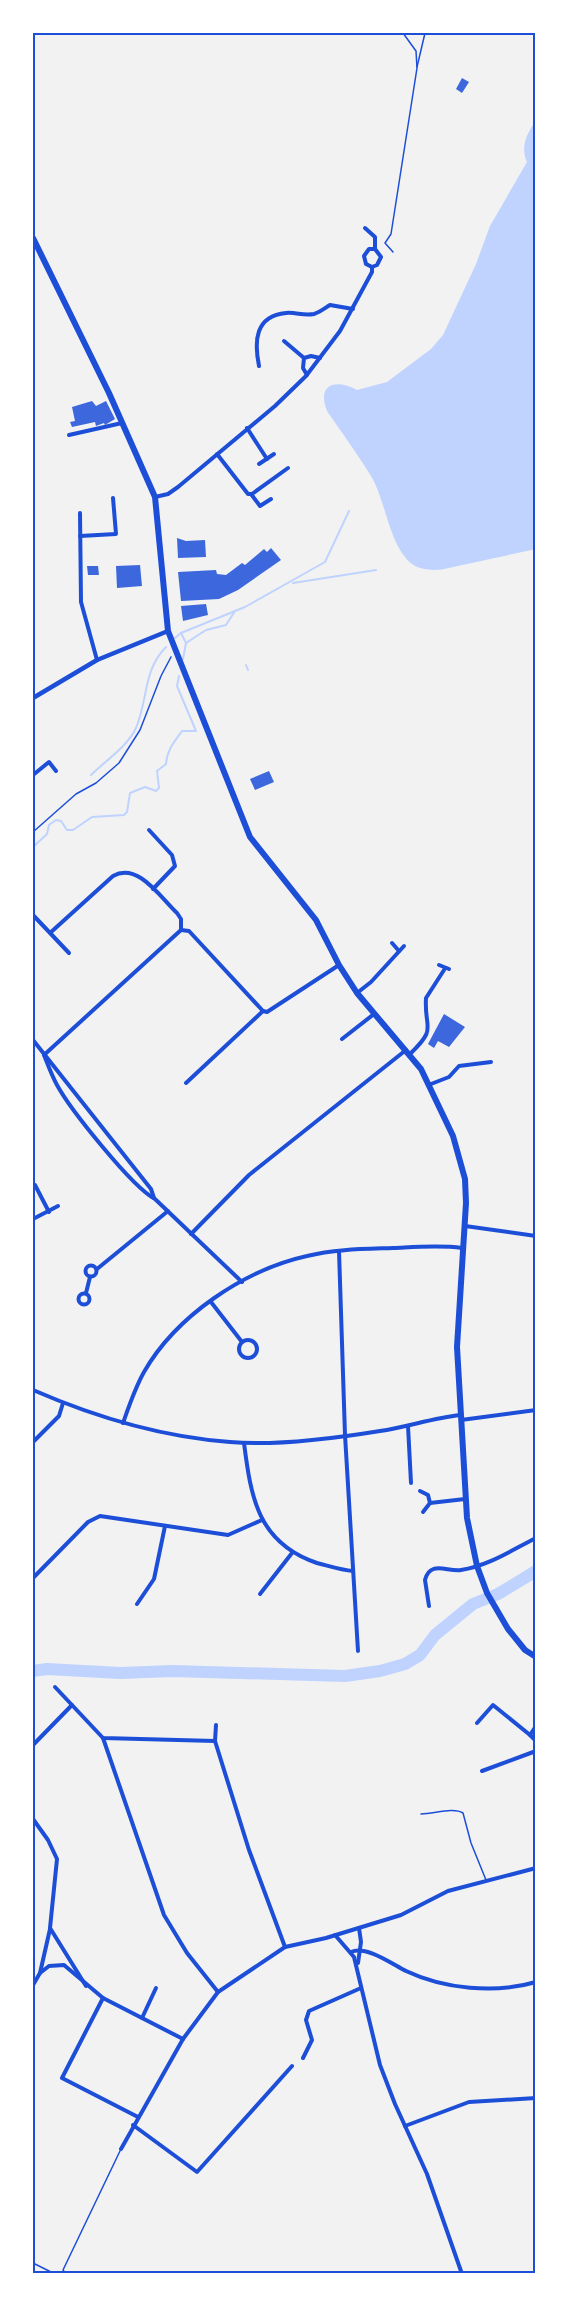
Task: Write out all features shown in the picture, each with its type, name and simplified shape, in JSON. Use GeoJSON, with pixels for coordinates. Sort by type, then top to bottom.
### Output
{"type":"FeatureCollection","features":[{"type":"Feature","properties":{"kind":"main road"},"geometry":{"type":"LineString","coordinates":[[33,238],[122,423],[154,497],[168,631],[250,837],[316,920],[357,993],[408,1052],[431,1084],[461,1159],[465,1179],[457,1347],[465,1499],[477,1566],[487,1593],[525,1650],[536,1657]]}},
{"type":"Feature","properties":{"kind":"street"},"geometry":{"type":"LineString","coordinates":[[365,228],[375,237],[375,249]]}},
{"type":"Feature","properties":{"kind":"street"},"geometry":{"type":"LineString","coordinates":[[372,267],[364,262],[364,256],[367,251],[375,249]]}},
{"type":"Feature","properties":{"kind":"street"},"geometry":{"type":"LineString","coordinates":[[154,497],[168,494],[178,487],[275,406],[307,376],[352,309],[372,272],[372,267],[381,260],[381,254],[375,249]]}},
{"type":"Feature","properties":{"kind":"street"},"geometry":{"type":"LineString","coordinates":[[259,366],[256,352],[257,339],[261,325],[269,316],[289,312],[301,316],[316,314],[330,305],[352,309]]}},
{"type":"Feature","properties":{"kind":"street"},"geometry":{"type":"LineString","coordinates":[[284,341],[304,358]]}},
{"type":"Feature","properties":{"kind":"street"},"geometry":{"type":"LineString","coordinates":[[304,358],[311,356],[320,358]]}},
{"type":"Feature","properties":{"kind":"street"},"geometry":{"type":"LineString","coordinates":[[304,358],[303,368],[307,376]]}},
{"type":"Feature","properties":{"kind":"street"},"geometry":{"type":"LineString","coordinates":[[69,435],[122,423]]}},
{"type":"Feature","properties":{"kind":"street"},"geometry":{"type":"LineString","coordinates":[[247,428],[267,459]]}},
{"type":"Feature","properties":{"kind":"street"},"geometry":{"type":"LineString","coordinates":[[217,454],[248,494],[251,494],[258,506],[271,499]]}},
{"type":"Feature","properties":{"kind":"street"},"geometry":{"type":"LineString","coordinates":[[259,464],[274,454]]}},
{"type":"Feature","properties":{"kind":"street"},"geometry":{"type":"LineString","coordinates":[[251,494],[288,468]]}},
{"type":"Feature","properties":{"kind":"street"},"geometry":{"type":"LineString","coordinates":[[113,498],[117,541]]}},
{"type":"Feature","properties":{"kind":"street"},"geometry":{"type":"LineString","coordinates":[[80,513],[81,602],[97,660]]}},
{"type":"Feature","properties":{"kind":"street"},"geometry":{"type":"LineString","coordinates":[[80,536],[116,534]]}},
{"type":"Feature","properties":{"kind":"street"},"geometry":{"type":"LineString","coordinates":[[33,698],[97,660],[168,631]]}},
{"type":"Feature","properties":{"kind":"street"},"geometry":{"type":"LineString","coordinates":[[33,775],[49,762],[56,771]]}},
{"type":"Feature","properties":{"kind":"street"},"geometry":{"type":"LineString","coordinates":[[149,830],[168,849],[176,866],[153,890]]}},
{"type":"Feature","properties":{"kind":"street"},"geometry":{"type":"LineString","coordinates":[[44,1055],[181,930],[181,919],[137,875],[118,873],[50,933]]}},
{"type":"Feature","properties":{"kind":"street"},"geometry":{"type":"LineString","coordinates":[[33,915],[69,953]]}},
{"type":"Feature","properties":{"kind":"street"},"geometry":{"type":"LineString","coordinates":[[181,930],[189,931],[263,1011]]}},
{"type":"Feature","properties":{"kind":"street"},"geometry":{"type":"LineString","coordinates":[[392,943],[400,951]]}},
{"type":"Feature","properties":{"kind":"street"},"geometry":{"type":"LineString","coordinates":[[357,993],[371,982],[405,946]]}},
{"type":"Feature","properties":{"kind":"street"},"geometry":{"type":"LineString","coordinates":[[186,1083],[263,1011],[267,1012],[339,964]]}},
{"type":"Feature","properties":{"kind":"street"},"geometry":{"type":"LineString","coordinates":[[191,1234],[249,1175],[427,1037],[430,1023],[426,998],[446,969],[439,965]]}},
{"type":"Feature","properties":{"kind":"street"},"geometry":{"type":"LineString","coordinates":[[342,1039],[374,1014]]}},
{"type":"Feature","properties":{"kind":"street"},"geometry":{"type":"LineString","coordinates":[[33,1041],[151,1189],[154,1199]]}},
{"type":"Feature","properties":{"kind":"street"},"geometry":{"type":"LineString","coordinates":[[44,1055],[57,1086],[108,1152],[145,1194],[154,1199],[242,1282]]}},
{"type":"Feature","properties":{"kind":"street"},"geometry":{"type":"LineString","coordinates":[[431,1084],[450,1077],[459,1066],[491,1062]]}},
{"type":"Feature","properties":{"kind":"street"},"geometry":{"type":"LineString","coordinates":[[536,1139],[536,1158]]}},
{"type":"Feature","properties":{"kind":"street"},"geometry":{"type":"LineString","coordinates":[[108,1152],[115,1146]]}},
{"type":"Feature","properties":{"kind":"street"},"geometry":{"type":"LineString","coordinates":[[35,1185],[49,1212]]}},
{"type":"Feature","properties":{"kind":"street"},"geometry":{"type":"LineString","coordinates":[[33,1219],[58,1206]]}},
{"type":"Feature","properties":{"kind":"street"},"geometry":{"type":"LineString","coordinates":[[90,1277],[95,1276],[97,1269],[168,1212]]}},
{"type":"Feature","properties":{"kind":"street"},"geometry":{"type":"LineString","coordinates":[[464,1226],[536,1236]]}},
{"type":"Feature","properties":{"kind":"street"},"geometry":{"type":"LineString","coordinates":[[123,1423],[136,1388],[153,1358],[191,1316],[242,1282],[288,1261],[339,1251],[462,1248]]}},
{"type":"Feature","properties":{"kind":"street"},"geometry":{"type":"LineString","coordinates":[[339,1251],[345,1435],[358,1651]]}},
{"type":"Feature","properties":{"kind":"street"},"geometry":{"type":"LineString","coordinates":[[90,1277],[86,1273],[87,1268],[92,1266],[97,1269]]}},
{"type":"Feature","properties":{"kind":"street"},"geometry":{"type":"LineString","coordinates":[[86,1294],[90,1277]]}},
{"type":"Feature","properties":{"kind":"street"},"geometry":{"type":"LineString","coordinates":[[211,1302],[242,1342]]}},
{"type":"Feature","properties":{"kind":"street"},"geometry":{"type":"LineString","coordinates":[[242,1342],[254,1342],[257,1351],[254,1356],[248,1359],[240,1355],[238,1346],[242,1342]]}},
{"type":"Feature","properties":{"kind":"street"},"geometry":{"type":"LineString","coordinates":[[33,1390],[63,1403],[123,1423],[181,1436],[244,1443],[345,1435],[460,1417],[536,1410]]}},
{"type":"Feature","properties":{"kind":"street"},"geometry":{"type":"LineString","coordinates":[[33,1442],[59,1416],[63,1403]]}},
{"type":"Feature","properties":{"kind":"street"},"geometry":{"type":"LineString","coordinates":[[408,1426],[411,1483]]}},
{"type":"Feature","properties":{"kind":"street"},"geometry":{"type":"LineString","coordinates":[[244,1443],[250,1485],[262,1520],[273,1537],[292,1553],[326,1565],[353,1570]]}},
{"type":"Feature","properties":{"kind":"street"},"geometry":{"type":"LineString","coordinates":[[420,1491],[428,1496],[430,1503]]}},
{"type":"Feature","properties":{"kind":"street"},"geometry":{"type":"LineString","coordinates":[[423,1512],[430,1503],[465,1499]]}},
{"type":"Feature","properties":{"kind":"street"},"geometry":{"type":"LineString","coordinates":[[33,1578],[96,1518],[110,1516],[228,1535],[262,1520]]}},
{"type":"Feature","properties":{"kind":"street"},"geometry":{"type":"LineString","coordinates":[[137,1605],[154,1579],[165,1526]]}},
{"type":"Feature","properties":{"kind":"street"},"geometry":{"type":"LineString","coordinates":[[429,1606],[425,1585],[429,1572],[438,1567],[458,1570],[477,1566],[536,1538]]}},
{"type":"Feature","properties":{"kind":"street"},"geometry":{"type":"LineString","coordinates":[[260,1594],[292,1553]]}},
{"type":"Feature","properties":{"kind":"street"},"geometry":{"type":"LineString","coordinates":[[55,1687],[103,1738],[164,1915],[187,1953],[218,1992]]}},
{"type":"Feature","properties":{"kind":"street"},"geometry":{"type":"LineString","coordinates":[[33,1745],[72,1705]]}},
{"type":"Feature","properties":{"kind":"street"},"geometry":{"type":"LineString","coordinates":[[477,1723],[493,1705],[536,1741]]}},
{"type":"Feature","properties":{"kind":"street"},"geometry":{"type":"LineString","coordinates":[[216,1725],[215,1740],[249,1850],[285,1947]]}},
{"type":"Feature","properties":{"kind":"street"},"geometry":{"type":"LineString","coordinates":[[530,1735],[536,1726]]}},
{"type":"Feature","properties":{"kind":"street"},"geometry":{"type":"LineString","coordinates":[[103,1738],[215,1740]]}},
{"type":"Feature","properties":{"kind":"street"},"geometry":{"type":"LineString","coordinates":[[482,1771],[536,1751]]}},
{"type":"Feature","properties":{"kind":"street"},"geometry":{"type":"LineString","coordinates":[[33,1820],[57,1859],[50,1928],[40,1973],[33,1985]]}},
{"type":"Feature","properties":{"kind":"street"},"geometry":{"type":"LineString","coordinates":[[121,2149],[183,2038],[218,1992],[285,1947],[401,1915],[448,1892],[536,1868]]}},
{"type":"Feature","properties":{"kind":"street"},"geometry":{"type":"LineString","coordinates":[[50,1928],[86,1986]]}},
{"type":"Feature","properties":{"kind":"street"},"geometry":{"type":"LineString","coordinates":[[358,1970],[359,1928]]}},
{"type":"Feature","properties":{"kind":"street"},"geometry":{"type":"LineString","coordinates":[[335,1935],[351,1952],[358,1970],[380,2065],[427,2174],[462,2274]]}},
{"type":"Feature","properties":{"kind":"street"},"geometry":{"type":"LineString","coordinates":[[351,1952],[360,1950],[426,1979],[445,1984],[493,1988],[536,1982]]}},
{"type":"Feature","properties":{"kind":"street"},"geometry":{"type":"LineString","coordinates":[[40,1973],[50,1966],[64,1965],[86,1986],[103,1998],[183,2038]]}},
{"type":"Feature","properties":{"kind":"street"},"geometry":{"type":"LineString","coordinates":[[142,2018],[156,1988]]}},
{"type":"Feature","properties":{"kind":"street"},"geometry":{"type":"LineString","coordinates":[[303,2058],[312,2040],[306,2020],[309,2011],[361,1988]]}},
{"type":"Feature","properties":{"kind":"street"},"geometry":{"type":"LineString","coordinates":[[103,1998],[62,2078],[138,2117]]}},
{"type":"Feature","properties":{"kind":"street"},"geometry":{"type":"LineString","coordinates":[[133,2126],[197,2172],[292,2066]]}},
{"type":"Feature","properties":{"kind":"street"},"geometry":{"type":"LineString","coordinates":[[405,2126],[469,2102],[536,2098]]}},
{"type":"Feature","properties":{"kind":"lane"},"geometry":{"type":"LineString","coordinates":[[421,1814],[438,1814],[454,1810],[463,1813],[471,1844],[486,1881]]}},
{"type":"Feature","properties":{"kind":"lane"},"geometry":{"type":"LineString","coordinates":[[55,2274],[65,2273],[63,2270],[121,2149]]}},
{"type":"Feature","properties":{"kind":"path"},"geometry":{"type":"LineString","coordinates":[[403,33],[416,51],[417,68]]}},
{"type":"Feature","properties":{"kind":"path"},"geometry":{"type":"LineString","coordinates":[[393,252],[384,243],[391,234],[417,68],[425,33]]}},
{"type":"Feature","properties":{"kind":"path"},"geometry":{"type":"LineString","coordinates":[[33,832],[76,794],[96,783],[119,763],[140,730],[161,676],[176,649]]}},
{"type":"Feature","properties":{"kind":"path"},"geometry":{"type":"LineString","coordinates":[[33,2263],[55,2274]]}},
{"type":"Feature","properties":{"kind":"water"},"geometry":{"type":"Polygon","coordinates":[[[536,120],[536,549],[444,569],[423,569],[412,564],[398,546],[376,486],[327,411],[324,394],[326,389],[336,384],[357,390],[387,382],[431,349],[443,335],[476,264],[490,226],[527,162],[524,145],[536,120]]]}},
{"type":"Feature","properties":{"kind":"building"},"geometry":{"type":"Polygon","coordinates":[[[462,78],[469,82],[462,93],[456,89],[462,78]]]}},
{"type":"Feature","properties":{"kind":"building"},"geometry":{"type":"Polygon","coordinates":[[[92,401],[96,406],[106,401],[115,419],[105,425],[104,423],[96,426],[95,422],[72,427],[70,422],[75,421],[72,407],[92,401]]]}},
{"type":"Feature","properties":{"kind":"building"},"geometry":{"type":"Polygon","coordinates":[[[177,538],[186,541],[205,540],[206,557],[178,558],[177,538]]]}},
{"type":"Feature","properties":{"kind":"building"},"geometry":{"type":"Polygon","coordinates":[[[271,548],[281,560],[238,590],[219,599],[181,601],[178,572],[216,570],[217,574],[226,575],[242,563],[245,565],[264,549],[267,552],[271,548]]]}},
{"type":"Feature","properties":{"kind":"building"},"geometry":{"type":"Polygon","coordinates":[[[140,565],[142,586],[117,588],[116,566],[140,565]]]}},
{"type":"Feature","properties":{"kind":"building"},"geometry":{"type":"Polygon","coordinates":[[[87,566],[98,566],[99,575],[88,575],[87,566]]]}},
{"type":"Feature","properties":{"kind":"building"},"geometry":{"type":"Polygon","coordinates":[[[206,604],[208,615],[183,621],[181,606],[206,604]]]}},
{"type":"Feature","properties":{"kind":"building"},"geometry":{"type":"Polygon","coordinates":[[[269,771],[274,782],[255,790],[250,779],[269,771]]]}},
{"type":"Feature","properties":{"kind":"building"},"geometry":{"type":"Polygon","coordinates":[[[444,1014],[465,1027],[449,1047],[438,1041],[434,1048],[428,1044],[444,1014]]]}},
{"type":"Feature","properties":{"kind":"waterway"},"geometry":{"type":"LineString","coordinates":[[175,638],[181,633],[245,607],[325,562],[349,511]]}},
{"type":"Feature","properties":{"kind":"waterway"},"geometry":{"type":"LineString","coordinates":[[293,583],[376,570]]}},
{"type":"Feature","properties":{"kind":"waterway"},"geometry":{"type":"LineString","coordinates":[[183,659],[186,643],[206,630],[226,625],[235,611]]}},
{"type":"Feature","properties":{"kind":"waterway"},"geometry":{"type":"LineString","coordinates":[[181,633],[186,643]]}},
{"type":"Feature","properties":{"kind":"waterway"},"geometry":{"type":"LineString","coordinates":[[91,775],[132,735],[140,717],[153,665],[166,647]]}},
{"type":"Feature","properties":{"kind":"waterway"},"geometry":{"type":"LineString","coordinates":[[246,665],[248,670]]}},
{"type":"Feature","properties":{"kind":"waterway"},"geometry":{"type":"LineString","coordinates":[[33,847],[47,834],[49,825],[56,820],[61,821],[67,830],[73,830],[92,817],[124,815],[127,812],[130,793],[145,787],[156,791],[159,788],[157,771],[166,764],[174,743],[182,731],[196,731],[177,686],[179,676]]}},
{"type":"Feature","properties":{"kind":"waterway"},"geometry":{"type":"LineString","coordinates":[[33,1671],[47,1669],[120,1673],[173,1671],[345,1676],[380,1671],[405,1664],[420,1655],[435,1635],[473,1604],[498,1594],[536,1571]]}}]}
